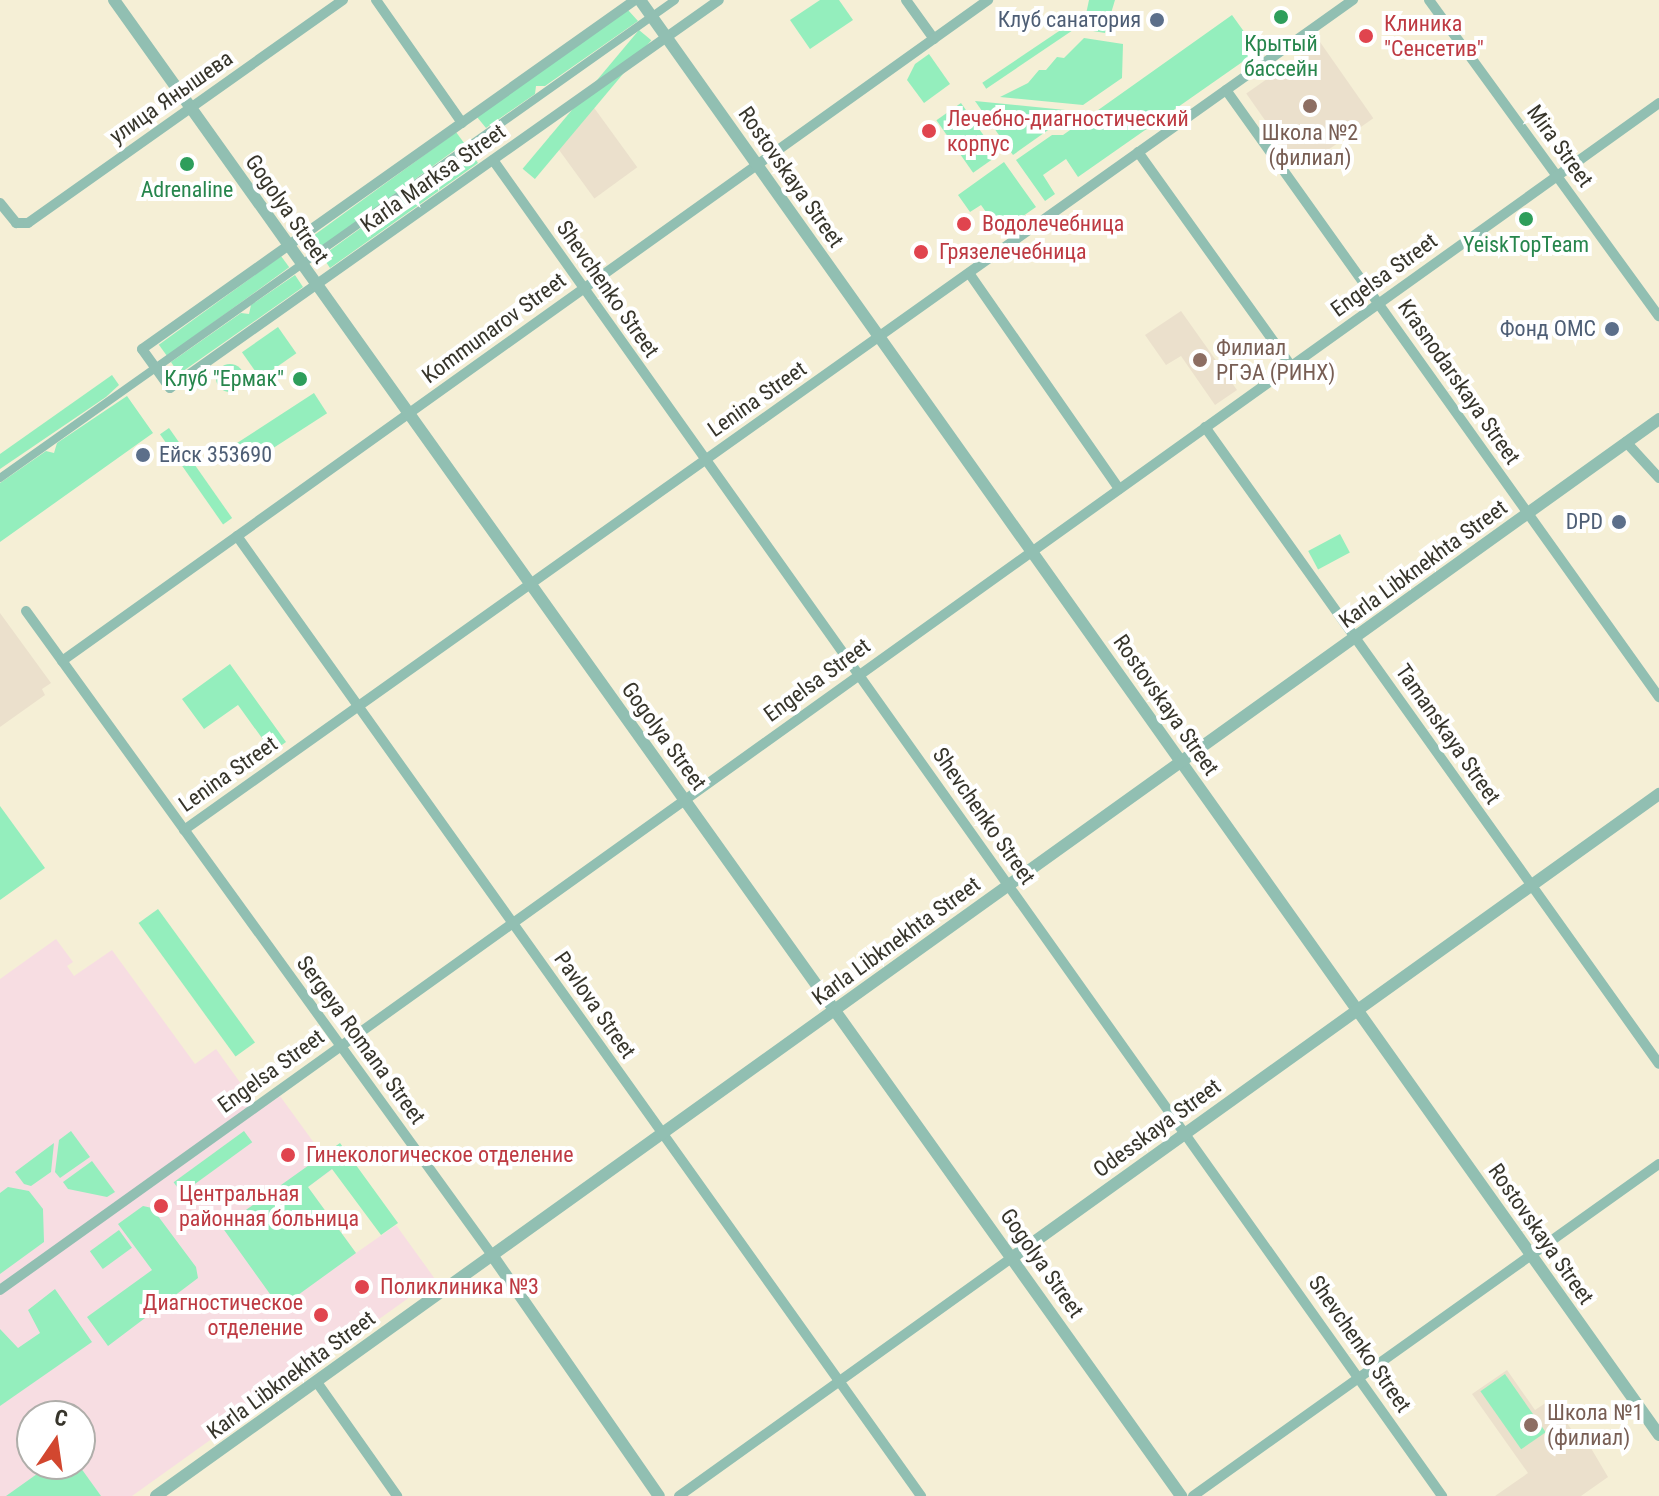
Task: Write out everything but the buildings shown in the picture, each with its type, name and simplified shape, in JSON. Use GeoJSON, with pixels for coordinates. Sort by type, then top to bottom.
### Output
{"type":"FeatureCollection","features":[{"type":"Feature","properties":{"kind":"street","name":"Gogolya Street"},"geometry":{"type":"LineString","coordinates":[[114,0],[1181,1496]]}},
{"type":"Feature","properties":{"kind":"street","name":"улица Янышева"},"geometry":{"type":"LineString","coordinates":[[0,203],[20,224],[343,0]]}},
{"type":"Feature","properties":{"kind":"street"},"geometry":{"type":"LineString","coordinates":[[376,0],[462,123]]}},
{"type":"Feature","properties":{"kind":"street","name":"Karla Marksa Street"},"geometry":{"type":"LineString","coordinates":[[637,0],[142,349],[170,388],[719,0]]}},
{"type":"Feature","properties":{"kind":"street","name":"Rostovskaya Street"},"geometry":{"type":"LineString","coordinates":[[637,0],[1182,761],[1659,1435]]}},
{"type":"Feature","properties":{"kind":"street"},"geometry":{"type":"LineString","coordinates":[[0,478],[675,0]]}},
{"type":"Feature","properties":{"kind":"street"},"geometry":{"type":"LineString","coordinates":[[906,0],[934,39]]}},
{"type":"Feature","properties":{"kind":"street","name":"Kommunarov Street"},"geometry":{"type":"LineString","coordinates":[[62,661],[988,0]]}},
{"type":"Feature","properties":{"kind":"street","name":"Lenina Street"},"geometry":{"type":"LineString","coordinates":[[184,830],[1353,0]]}},
{"type":"Feature","properties":{"kind":"street","name":"Mira Street"},"geometry":{"type":"LineString","coordinates":[[1429,0],[1659,316]]}},
{"type":"Feature","properties":{"kind":"street","name":"Krasnodarskaya Street"},"geometry":{"type":"LineString","coordinates":[[1226,90],[1659,697]]}},
{"type":"Feature","properties":{"kind":"street","name":"Engelsa Street"},"geometry":{"type":"LineString","coordinates":[[0,1290],[1659,103]]}},
{"type":"Feature","properties":{"kind":"street"},"geometry":{"type":"LineString","coordinates":[[1138,152],[1291,366]]}},
{"type":"Feature","properties":{"kind":"street","name":"Shevchenko Street"},"geometry":{"type":"LineString","coordinates":[[493,160],[1442,1496]]}},
{"type":"Feature","properties":{"kind":"street"},"geometry":{"type":"LineString","coordinates":[[969,273],[1119,489]]}},
{"type":"Feature","properties":{"kind":"street","name":"Karla Libknekhta Street"},"geometry":{"type":"LineString","coordinates":[[156,1496],[1659,419]]}},
{"type":"Feature","properties":{"kind":"street","name":"Tamanskaya Street"},"geometry":{"type":"LineString","coordinates":[[1205,427],[1659,1064]]}},
{"type":"Feature","properties":{"kind":"street"},"geometry":{"type":"LineString","coordinates":[[1626,442],[1659,478]]}},
{"type":"Feature","properties":{"kind":"street","name":"Pavlova Street"},"geometry":{"type":"LineString","coordinates":[[237,536],[921,1496]]}},
{"type":"Feature","properties":{"kind":"street","name":"Sergeya Romana Street"},"geometry":{"type":"LineString","coordinates":[[26,611],[492,1255],[659,1496]]}},
{"type":"Feature","properties":{"kind":"street","name":"Odesskaya Street"},"geometry":{"type":"LineString","coordinates":[[679,1496],[1659,794]]}},
{"type":"Feature","properties":{"kind":"street"},"geometry":{"type":"LineString","coordinates":[[1193,1496],[1659,1164]]}},
{"type":"Feature","properties":{"kind":"street"},"geometry":{"type":"LineString","coordinates":[[316,1381],[397,1496]]}},
{"type":"Feature","properties":{"kind":"shaded area","name":"Школа №2 (филиал)"},"geometry":{"type":"Polygon","coordinates":[[[1320,42],[1373,118],[1300,170],[1246,94],[1320,42]]]}},
{"type":"Feature","properties":{"kind":"shaded area"},"geometry":{"type":"Polygon","coordinates":[[[592,105],[637,167],[594,198],[549,136],[592,105]]]}},
{"type":"Feature","properties":{"kind":"shaded area","name":"Филиал РГЭА (РИНХ)"},"geometry":{"type":"Polygon","coordinates":[[[1181,311],[1237,390],[1215,405],[1181,356],[1166,365],[1145,335],[1181,311]]]}},
{"type":"Feature","properties":{"kind":"shaded area"},"geometry":{"type":"Polygon","coordinates":[[[0,613],[51,683],[42,689],[45,695],[0,727],[0,613]]]}},
{"type":"Feature","properties":{"kind":"shaded area","name":"Центральная районная больница"},"geometry":{"type":"Polygon","coordinates":[[[56,939],[73,962],[67,966],[74,976],[112,950],[195,1064],[216,1049],[260,1110],[280,1096],[333,1169],[308,1187],[356,1253],[396,1225],[435,1279],[132,1496],[0,1496],[0,979],[56,939]]]}},
{"type":"Feature","properties":{"kind":"shaded area","name":"Школа №1 (филиал)"},"geometry":{"type":"Polygon","coordinates":[[[1507,1370],[1535,1410],[1550,1400],[1580,1441],[1585,1438],[1608,1477],[1581,1496],[1495,1496],[1528,1473],[1472,1394],[1507,1370]]]}},
{"type":"Feature","properties":{"kind":"green space"},"geometry":{"type":"Polygon","coordinates":[[[820,0],[839,0],[853,20],[810,49],[790,20],[820,0]]]}},
{"type":"Feature","properties":{"kind":"green space"},"geometry":{"type":"Polygon","coordinates":[[[1089,0],[1115,0],[1105,33],[1093,31],[1085,19],[1089,0]]]}},
{"type":"Feature","properties":{"kind":"green space"},"geometry":{"type":"Polygon","coordinates":[[[628,10],[638,21],[545,86],[536,86],[535,94],[486,128],[477,117],[628,10]]]}},
{"type":"Feature","properties":{"kind":"green space"},"geometry":{"type":"Polygon","coordinates":[[[1232,15],[1258,51],[1078,177],[1066,159],[1043,175],[1055,194],[1045,201],[1016,160],[1052,135],[1063,135],[1232,15]]]}},
{"type":"Feature","properties":{"kind":"green space"},"geometry":{"type":"Polygon","coordinates":[[[1071,23],[1075,29],[986,89],[982,83],[1071,23]]]}},
{"type":"Feature","properties":{"kind":"green space"},"geometry":{"type":"Polygon","coordinates":[[[639,30],[651,40],[535,179],[523,169],[639,30]]]}},
{"type":"Feature","properties":{"kind":"green space"},"geometry":{"type":"Polygon","coordinates":[[[1084,38],[1123,44],[1122,78],[1083,105],[1000,97],[1028,83],[1057,57],[1064,58],[1084,38]]]}},
{"type":"Feature","properties":{"kind":"green space"},"geometry":{"type":"Polygon","coordinates":[[[929,54],[950,84],[924,103],[907,80],[915,64],[929,54]]]}},
{"type":"Feature","properties":{"kind":"green space"},"geometry":{"type":"Polygon","coordinates":[[[975,101],[1075,111],[1013,155],[975,101]]]}},
{"type":"Feature","properties":{"kind":"green space"},"geometry":{"type":"Polygon","coordinates":[[[961,103],[998,155],[973,173],[936,120],[961,103]]]}},
{"type":"Feature","properties":{"kind":"green space"},"geometry":{"type":"Polygon","coordinates":[[[456,132],[464,143],[313,253],[305,242],[456,132]]]}},
{"type":"Feature","properties":{"kind":"green space"},"geometry":{"type":"Polygon","coordinates":[[[470,151],[478,163],[330,268],[322,256],[415,189],[423,190],[426,182],[470,151]]]}},
{"type":"Feature","properties":{"kind":"green space"},"geometry":{"type":"Polygon","coordinates":[[[1004,162],[1036,207],[1000,232],[981,205],[970,212],[958,195],[1004,162]]]}},
{"type":"Feature","properties":{"kind":"green space"},"geometry":{"type":"Polygon","coordinates":[[[281,256],[289,267],[167,356],[159,345],[281,256]]]}},
{"type":"Feature","properties":{"kind":"green space"},"geometry":{"type":"Polygon","coordinates":[[[295,275],[303,287],[179,374],[171,362],[241,313],[249,314],[251,305],[295,275]]]}},
{"type":"Feature","properties":{"kind":"green space"},"geometry":{"type":"Polygon","coordinates":[[[278,327],[296,353],[260,378],[242,352],[278,327]]]}},
{"type":"Feature","properties":{"kind":"green space"},"geometry":{"type":"Polygon","coordinates":[[[230,364],[240,368],[244,378],[240,388],[230,392],[220,388],[216,378],[220,368],[230,364]]]}},
{"type":"Feature","properties":{"kind":"green space"},"geometry":{"type":"Polygon","coordinates":[[[112,375],[119,385],[106,397],[0,469],[0,454],[112,375]]]}},
{"type":"Feature","properties":{"kind":"green space"},"geometry":{"type":"Polygon","coordinates":[[[314,393],[327,413],[247,465],[234,445],[314,393]]]}},
{"type":"Feature","properties":{"kind":"green space"},"geometry":{"type":"Polygon","coordinates":[[[127,396],[153,433],[0,542],[0,483],[46,451],[54,453],[57,443],[127,396]]]}},
{"type":"Feature","properties":{"kind":"green space"},"geometry":{"type":"Polygon","coordinates":[[[169,428],[232,518],[223,524],[160,434],[169,428]]]}},
{"type":"Feature","properties":{"kind":"green space"},"geometry":{"type":"Polygon","coordinates":[[[1340,534],[1350,553],[1318,569],[1308,551],[1340,534]]]}},
{"type":"Feature","properties":{"kind":"green space"},"geometry":{"type":"Polygon","coordinates":[[[230,664],[286,742],[272,752],[238,705],[204,729],[182,699],[230,664]]]}},
{"type":"Feature","properties":{"kind":"green space"},"geometry":{"type":"Polygon","coordinates":[[[0,806],[45,868],[0,900],[0,806]]]}},
{"type":"Feature","properties":{"kind":"green space"},"geometry":{"type":"Polygon","coordinates":[[[158,909],[255,1042],[236,1057],[139,923],[158,909]]]}},
{"type":"Feature","properties":{"kind":"green space"},"geometry":{"type":"Polygon","coordinates":[[[71,1131],[90,1157],[60,1178],[55,1172],[59,1140],[71,1131]]]}},
{"type":"Feature","properties":{"kind":"green space"},"geometry":{"type":"Polygon","coordinates":[[[244,1131],[252,1142],[182,1193],[174,1182],[244,1131]]]}},
{"type":"Feature","properties":{"kind":"green space"},"geometry":{"type":"Polygon","coordinates":[[[54,1143],[51,1172],[31,1186],[24,1184],[15,1172],[54,1143]]]}},
{"type":"Feature","properties":{"kind":"green space"},"geometry":{"type":"Polygon","coordinates":[[[340,1143],[398,1223],[381,1235],[332,1169],[308,1187],[356,1253],[280,1308],[222,1227],[340,1143]]]}},
{"type":"Feature","properties":{"kind":"green space"},"geometry":{"type":"Polygon","coordinates":[[[92,1161],[115,1192],[107,1197],[68,1189],[63,1182],[92,1161]]]}},
{"type":"Feature","properties":{"kind":"green space"},"geometry":{"type":"Polygon","coordinates":[[[8,1187],[29,1191],[43,1209],[44,1242],[0,1274],[0,1193],[8,1187]]]}},
{"type":"Feature","properties":{"kind":"green space"},"geometry":{"type":"Polygon","coordinates":[[[143,1206],[152,1208],[196,1267],[198,1278],[108,1346],[87,1317],[152,1270],[118,1224],[143,1206]]]}},
{"type":"Feature","properties":{"kind":"green space"},"geometry":{"type":"Polygon","coordinates":[[[119,1230],[132,1248],[103,1269],[90,1251],[119,1230]]]}},
{"type":"Feature","properties":{"kind":"green space"},"geometry":{"type":"Polygon","coordinates":[[[55,1289],[92,1342],[0,1406],[0,1329],[18,1348],[40,1333],[28,1310],[55,1289]]]}},
{"type":"Feature","properties":{"kind":"green space"},"geometry":{"type":"Polygon","coordinates":[[[1505,1374],[1546,1432],[1521,1449],[1480,1391],[1505,1374]]]}},
{"type":"Feature","properties":{"kind":"green space"},"geometry":{"type":"Polygon","coordinates":[[[28,1480],[90,1480],[101,1496],[6,1496],[28,1480]]]}},
{"type":"Feature","properties":{"kind":"place","name":"Крытый бассейн"},"geometry":{"type":"Point","coordinates":[1281,17]}},
{"type":"Feature","properties":{"kind":"place","name":"Клуб санатория"},"geometry":{"type":"Point","coordinates":[1157,20]}},
{"type":"Feature","properties":{"kind":"place","name":"Клиника \"Сенсетив\""},"geometry":{"type":"Point","coordinates":[1366,36]}},
{"type":"Feature","properties":{"kind":"place","name":"Школа №2 (филиал)"},"geometry":{"type":"Point","coordinates":[1310,106]}},
{"type":"Feature","properties":{"kind":"place","name":"Лечебно-диагностический корпус"},"geometry":{"type":"Point","coordinates":[929,131]}},
{"type":"Feature","properties":{"kind":"place","name":"Аdrenaline"},"geometry":{"type":"Point","coordinates":[187,164]}},
{"type":"Feature","properties":{"kind":"place","name":"YeiskTopTeam"},"geometry":{"type":"Point","coordinates":[1526,219]}},
{"type":"Feature","properties":{"kind":"place","name":"Водолечебница"},"geometry":{"type":"Point","coordinates":[964,224]}},
{"type":"Feature","properties":{"kind":"place","name":"Грязелечебница"},"geometry":{"type":"Point","coordinates":[921,252]}},
{"type":"Feature","properties":{"kind":"place","name":"Фонд ОМС"},"geometry":{"type":"Point","coordinates":[1612,329]}},
{"type":"Feature","properties":{"kind":"place","name":"Филиал РГЭА (РИНХ)"},"geometry":{"type":"Point","coordinates":[1200,360]}},
{"type":"Feature","properties":{"kind":"place","name":"Клуб \"Ермак\""},"geometry":{"type":"Point","coordinates":[300,379]}},
{"type":"Feature","properties":{"kind":"place","name":"Ейск 353690"},"geometry":{"type":"Point","coordinates":[143,455]}},
{"type":"Feature","properties":{"kind":"place","name":"DPD"},"geometry":{"type":"Point","coordinates":[1619,522]}},
{"type":"Feature","properties":{"kind":"place","name":"Гинекологическое отделение"},"geometry":{"type":"Point","coordinates":[288,1155]}},
{"type":"Feature","properties":{"kind":"place","name":"Центральная районная больница"},"geometry":{"type":"Point","coordinates":[161,1206]}},
{"type":"Feature","properties":{"kind":"place","name":"Поликлиника №3"},"geometry":{"type":"Point","coordinates":[362,1287]}},
{"type":"Feature","properties":{"kind":"place","name":"Диагностическое отделение"},"geometry":{"type":"Point","coordinates":[321,1315]}},
{"type":"Feature","properties":{"kind":"place","name":"Школа №1 (филиал)"},"geometry":{"type":"Point","coordinates":[1531,1425]}}]}
